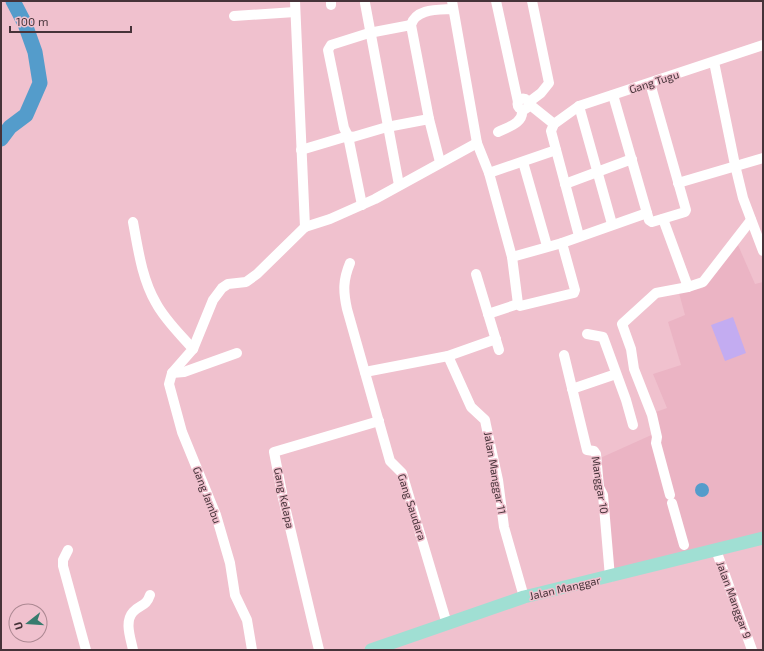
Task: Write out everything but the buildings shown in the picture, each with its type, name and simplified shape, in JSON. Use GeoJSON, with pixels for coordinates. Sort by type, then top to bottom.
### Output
{"type":"FeatureCollection","features":[{"type":"Feature","properties":{"kind":"main road","name":"Jalan Manggar"},"geometry":{"type":"LineString","coordinates":[[376,649],[524,597],[763,538]]}},
{"type":"Feature","properties":{"kind":"street"},"geometry":{"type":"LineString","coordinates":[[295,1],[305,227]]}},
{"type":"Feature","properties":{"kind":"street"},"geometry":{"type":"LineString","coordinates":[[496,1],[525,105],[523,115],[520,120],[498,132]]}},
{"type":"Feature","properties":{"kind":"street"},"geometry":{"type":"LineString","coordinates":[[525,105],[541,93],[549,83],[532,1]]}},
{"type":"Feature","properties":{"kind":"street"},"geometry":{"type":"LineString","coordinates":[[365,3],[369,33],[400,185]]}},
{"type":"Feature","properties":{"kind":"street"},"geometry":{"type":"LineString","coordinates":[[440,162],[429,119],[411,25],[412,19],[417,14],[453,5],[480,150],[489,173],[512,257],[518,304]]}},
{"type":"Feature","properties":{"kind":"street"},"geometry":{"type":"LineString","coordinates":[[234,16],[295,12]]}},
{"type":"Feature","properties":{"kind":"street"},"geometry":{"type":"LineString","coordinates":[[362,205],[348,136],[344,128],[328,48],[331,45],[369,33],[411,25]]}},
{"type":"Feature","properties":{"kind":"street","name":"Gang Tugu"},"geometry":{"type":"LineString","coordinates":[[553,126],[579,106],[763,46]]}},
{"type":"Feature","properties":{"kind":"street"},"geometry":{"type":"LineString","coordinates":[[714,62],[735,165],[751,220],[763,251]]}},
{"type":"Feature","properties":{"kind":"street"},"geometry":{"type":"LineString","coordinates":[[613,95],[650,222],[663,219],[686,211],[650,84]]}},
{"type":"Feature","properties":{"kind":"street"},"geometry":{"type":"LineString","coordinates":[[525,105],[553,126],[556,150],[580,236]]}},
{"type":"Feature","properties":{"kind":"street"},"geometry":{"type":"LineString","coordinates":[[579,106],[612,224]]}},
{"type":"Feature","properties":{"kind":"street"},"geometry":{"type":"LineString","coordinates":[[301,150],[348,136],[353,137],[388,126],[429,119]]}},
{"type":"Feature","properties":{"kind":"street"},"geometry":{"type":"LineString","coordinates":[[172,373],[191,347],[213,300],[222,288],[228,284],[246,282],[257,274],[305,227],[330,219],[362,205],[440,162],[480,150]]}},
{"type":"Feature","properties":{"kind":"street"},"geometry":{"type":"LineString","coordinates":[[489,173],[556,150]]}},
{"type":"Feature","properties":{"kind":"street"},"geometry":{"type":"LineString","coordinates":[[678,183],[763,158]]}},
{"type":"Feature","properties":{"kind":"street"},"geometry":{"type":"LineString","coordinates":[[565,184],[632,160]]}},
{"type":"Feature","properties":{"kind":"street"},"geometry":{"type":"LineString","coordinates":[[523,162],[547,246]]}},
{"type":"Feature","properties":{"kind":"street"},"geometry":{"type":"LineString","coordinates":[[512,257],[562,243],[612,224],[647,213]]}},
{"type":"Feature","properties":{"kind":"street"},"geometry":{"type":"LineString","coordinates":[[663,219],[688,287]]}},
{"type":"Feature","properties":{"kind":"street"},"geometry":{"type":"LineString","coordinates":[[684,544],[656,443],[657,437],[652,415],[634,369],[631,349],[622,326],[624,321],[652,295],[659,292],[688,287],[704,282],[751,220]]}},
{"type":"Feature","properties":{"kind":"street"},"geometry":{"type":"LineString","coordinates":[[133,222],[138,249],[147,282],[155,302],[191,347]]}},
{"type":"Feature","properties":{"kind":"street"},"geometry":{"type":"LineString","coordinates":[[488,314],[518,304],[520,306],[575,291],[562,243]]}},
{"type":"Feature","properties":{"kind":"street","name":"Gang Saudara"},"geometry":{"type":"LineString","coordinates":[[350,263],[344,278],[343,292],[390,461],[400,470],[404,479],[447,624]]}},
{"type":"Feature","properties":{"kind":"street"},"geometry":{"type":"LineString","coordinates":[[476,274],[499,350]]}},
{"type":"Feature","properties":{"kind":"street"},"geometry":{"type":"LineString","coordinates":[[587,334],[602,336],[633,425]]}},
{"type":"Feature","properties":{"kind":"street"},"geometry":{"type":"LineString","coordinates":[[365,372],[448,356],[496,339]]}},
{"type":"Feature","properties":{"kind":"street"},"geometry":{"type":"LineString","coordinates":[[172,373],[180,373],[237,353]]}},
{"type":"Feature","properties":{"kind":"street","name":"Manggar 10"},"geometry":{"type":"LineString","coordinates":[[564,355],[587,450],[594,451],[596,454],[599,486],[604,495],[610,577]]}},
{"type":"Feature","properties":{"kind":"street","name":"Jalan Manggar 11"},"geometry":{"type":"LineString","coordinates":[[448,356],[471,407],[485,420],[498,476],[504,527],[524,597]]}},
{"type":"Feature","properties":{"kind":"street","name":"Gang Jambu"},"geometry":{"type":"LineString","coordinates":[[172,373],[169,384],[182,432],[216,515],[230,564],[235,595],[247,620],[252,650]]}},
{"type":"Feature","properties":{"kind":"street"},"geometry":{"type":"LineString","coordinates":[[572,389],[616,374]]}},
{"type":"Feature","properties":{"kind":"street","name":"Gang Kelapa"},"geometry":{"type":"LineString","coordinates":[[319,650],[283,498],[274,452],[379,421]]}},
{"type":"Feature","properties":{"kind":"street"},"geometry":{"type":"LineString","coordinates":[[68,550],[63,560],[63,566],[86,650]]}},
{"type":"Feature","properties":{"kind":"street","name":"Jalan Manggar 9"},"geometry":{"type":"LineString","coordinates":[[716,550],[752,650]]}},
{"type":"Feature","properties":{"kind":"street"},"geometry":{"type":"LineString","coordinates":[[133,650],[129,633],[129,618],[133,612],[144,606],[150,595]]}},
{"type":"Feature","properties":{"kind":"shaded area"},"geometry":{"type":"Polygon","coordinates":[[[738,245],[755,284],[763,282],[763,534],[613,571],[598,459],[658,432],[653,413],[667,408],[653,374],[681,365],[668,322],[685,315],[679,293],[703,288],[738,245]]]}},
{"type":"Feature","properties":{"kind":"shaded area"},"geometry":{"type":"Polygon","coordinates":[[[733,317],[746,353],[725,361],[711,325],[733,317]]]}},
{"type":"Feature","properties":{"kind":"water"},"geometry":{"type":"Polygon","coordinates":[[[702,483],[707,485],[709,490],[707,495],[702,497],[697,495],[695,490],[697,485],[702,483]]]}},
{"type":"Feature","properties":{"kind":"waterway"},"geometry":{"type":"LineString","coordinates":[[1,139],[10,127],[26,115],[40,83],[35,52],[25,24],[13,1]]}}]}
